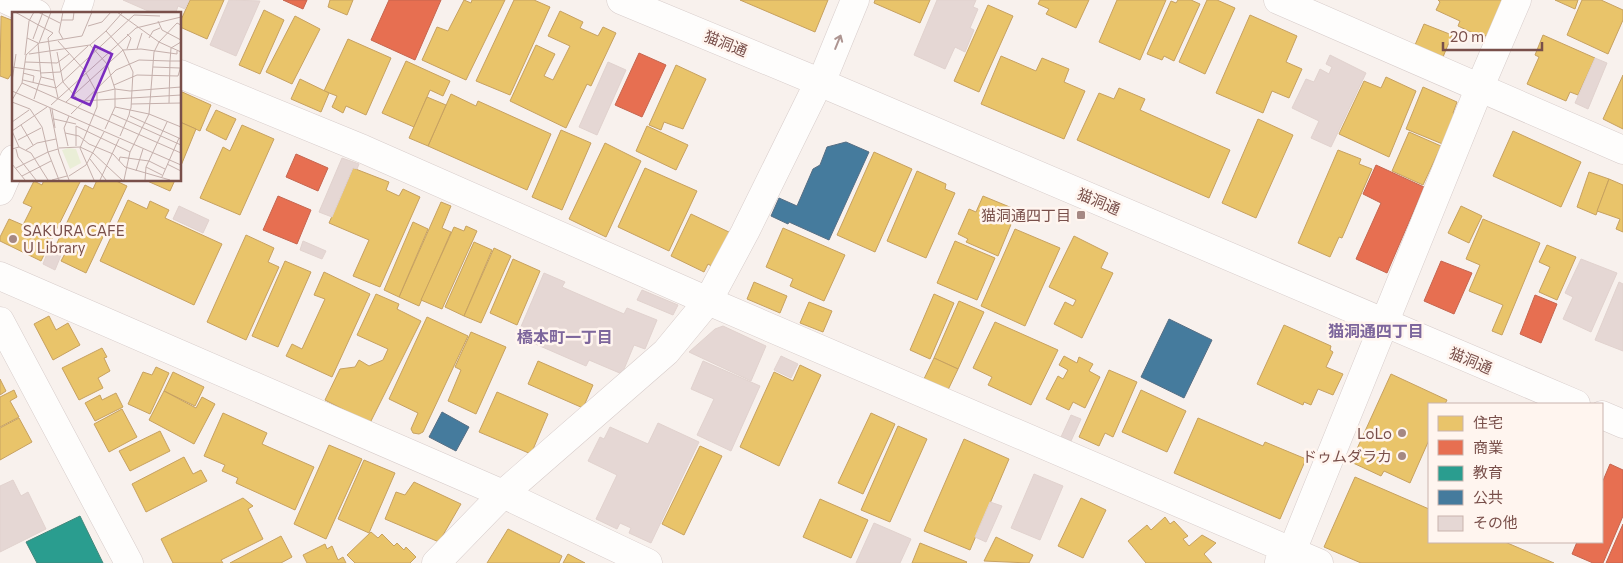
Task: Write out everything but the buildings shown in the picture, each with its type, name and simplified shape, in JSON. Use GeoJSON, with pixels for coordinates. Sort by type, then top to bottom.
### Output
{"type":"FeatureCollection","features":[{"type":"Feature","properties":{"kind":"street"},"geometry":{"type":"LineString","coordinates":[[7,0],[33,12]]}},
{"type":"Feature","properties":{"kind":"street"},"geometry":{"type":"LineString","coordinates":[[76,12],[80,0]]}},
{"type":"Feature","properties":{"kind":"street","name":"猫洞通"},"geometry":{"type":"LineString","coordinates":[[621,0],[820,82],[1574,403]]}},
{"type":"Feature","properties":{"kind":"street"},"geometry":{"type":"LineString","coordinates":[[436,563],[503,494],[666,352],[708,300],[745,232],[820,82],[855,0]]}},
{"type":"Feature","properties":{"kind":"street"},"geometry":{"type":"LineString","coordinates":[[1278,0],[1623,150]]}},
{"type":"Feature","properties":{"kind":"street"},"geometry":{"type":"LineString","coordinates":[[1285,557],[1517,0]]}},
{"type":"Feature","properties":{"kind":"street"},"geometry":{"type":"LineString","coordinates":[[181,74],[363,149],[708,300],[1285,557],[1319,563]]}},
{"type":"Feature","properties":{"kind":"street"},"geometry":{"type":"LineString","coordinates":[[0,191],[12,164]]}},
{"type":"Feature","properties":{"kind":"street"},"geometry":{"type":"LineString","coordinates":[[0,276],[503,494],[648,563]]}},
{"type":"Feature","properties":{"kind":"street"},"geometry":{"type":"LineString","coordinates":[[0,321],[129,563]]}},
{"type":"Feature","properties":{"kind":"street"},"geometry":{"type":"LineString","coordinates":[[1603,415],[1623,424]]}},
{"type":"Feature","properties":{"kind":"place","name":"猫洞通四丁目"},"geometry":{"type":"Point","coordinates":[1081,215]}},
{"type":"Feature","properties":{"kind":"place","name":"SAKURA CAFE U Library"},"geometry":{"type":"Point","coordinates":[13,239]}},
{"type":"Feature","properties":{"kind":"place","name":"LoLo"},"geometry":{"type":"Point","coordinates":[1402,433]}},
{"type":"Feature","properties":{"kind":"place","name":"ドゥムダラカ"},"geometry":{"type":"Point","coordinates":[1402,456]}},
{"type":"Feature","properties":{"kind":"district","name":"猫洞通四丁目"},"geometry":{"type":"Point","coordinates":[1376,330]}},
{"type":"Feature","properties":{"kind":"district","name":"橋本町一丁目"},"geometry":{"type":"Point","coordinates":[565,336]}}]}
